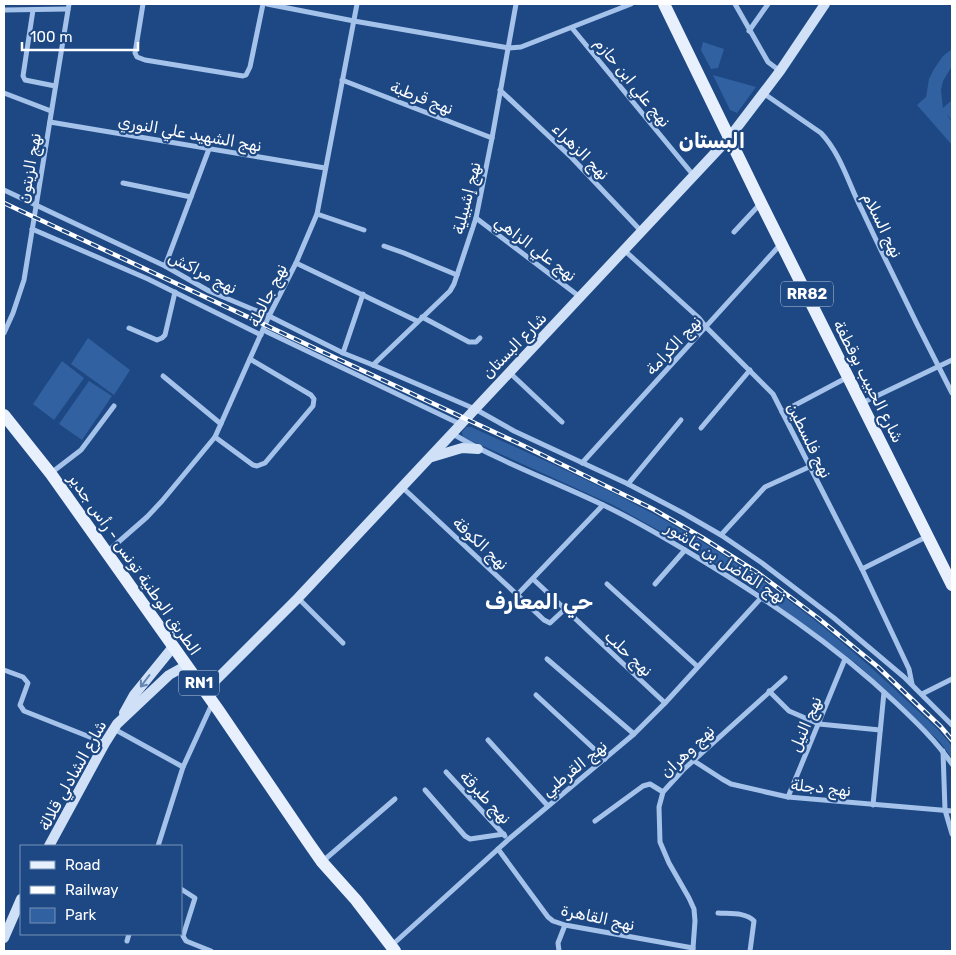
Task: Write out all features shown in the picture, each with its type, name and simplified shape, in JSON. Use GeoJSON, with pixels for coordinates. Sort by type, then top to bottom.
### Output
{"type":"FeatureCollection","features":[{"type":"Feature","properties":{"kind":"main road","name":"شارع الحبيب بوقطفة"},"geometry":{"type":"LineString","coordinates":[[664,4],[761,203],[928,536],[950,576]]}},
{"type":"Feature","properties":{"kind":"main road","name":"شارع البستان"},"geometry":{"type":"LineString","coordinates":[[205,691],[298,598],[729,138],[780,71],[825,4]]}},
{"type":"Feature","properties":{"kind":"main road","name":"الطريق الوطنية تونس - رأس جدير"},"geometry":{"type":"LineString","coordinates":[[4,416],[51,474],[213,702],[322,862],[356,900],[392,949]]}},
{"type":"Feature","properties":{"kind":"main road"},"geometry":{"type":"LineString","coordinates":[[428,458],[462,448],[478,449]]}},
{"type":"Feature","properties":{"kind":"main road","name":"شارع الشادلي قلالة"},"geometry":{"type":"LineString","coordinates":[[122,719],[134,695],[173,647]]}},
{"type":"Feature","properties":{"kind":"main road","name":"شارع الشادلي قلالة"},"geometry":{"type":"LineString","coordinates":[[50,845],[114,729],[122,719],[169,675],[186,665]]}},
{"type":"Feature","properties":{"kind":"main road"},"geometry":{"type":"LineString","coordinates":[[4,938],[8,917],[20,900]]}},
{"type":"Feature","properties":{"kind":"street"},"geometry":{"type":"LineString","coordinates":[[143,4],[135,53],[137,56],[144,60],[242,76],[246,74],[250,67],[263,4]]}},
{"type":"Feature","properties":{"kind":"street"},"geometry":{"type":"LineString","coordinates":[[268,4],[288,6],[354,21],[509,48],[521,47],[631,4]]}},
{"type":"Feature","properties":{"kind":"street","name":"نهج جالطة"},"geometry":{"type":"LineString","coordinates":[[106,552],[162,501],[215,437],[269,316],[296,263],[317,214],[358,4]]}},
{"type":"Feature","properties":{"kind":"street","name":"نهج إشبيلية"},"geometry":{"type":"LineString","coordinates":[[373,365],[416,321],[450,291],[457,275],[476,218],[516,4]]}},
{"type":"Feature","properties":{"kind":"street"},"geometry":{"type":"LineString","coordinates":[[735,4],[768,62],[780,71]]}},
{"type":"Feature","properties":{"kind":"street"},"geometry":{"type":"LineString","coordinates":[[750,31],[768,4]]}},
{"type":"Feature","properties":{"kind":"street"},"geometry":{"type":"LineString","coordinates":[[4,10],[33,10],[68,6]]}},
{"type":"Feature","properties":{"kind":"street","name":"نهج الزيتون"},"geometry":{"type":"LineString","coordinates":[[4,332],[13,313],[24,280],[68,6]]}},
{"type":"Feature","properties":{"kind":"street"},"geometry":{"type":"LineString","coordinates":[[33,10],[23,76],[25,80],[55,86]]}},
{"type":"Feature","properties":{"kind":"street","name":"نهج علي ابن حازم"},"geometry":{"type":"LineString","coordinates":[[572,28],[694,176]]}},
{"type":"Feature","properties":{"kind":"street","name":"نهج قرطبة"},"geometry":{"type":"LineString","coordinates":[[342,80],[492,138]]}},
{"type":"Feature","properties":{"kind":"street","name":"نهج الزهراء"},"geometry":{"type":"LineString","coordinates":[[500,90],[572,158],[642,232]]}},
{"type":"Feature","properties":{"kind":"street"},"geometry":{"type":"LineString","coordinates":[[4,93],[51,111]]}},
{"type":"Feature","properties":{"kind":"street","name":"نهج السلام"},"geometry":{"type":"LineString","coordinates":[[763,93],[821,132],[827,139],[838,157],[861,210],[952,393]]}},
{"type":"Feature","properties":{"kind":"street","name":"نهج الشهيد علي النوري"},"geometry":{"type":"LineString","coordinates":[[50,122],[326,168]]}},
{"type":"Feature","properties":{"kind":"street"},"geometry":{"type":"LineString","coordinates":[[165,266],[209,149]]}},
{"type":"Feature","properties":{"kind":"street"},"geometry":{"type":"LineString","coordinates":[[123,184],[191,197]]}},
{"type":"Feature","properties":{"kind":"street","name":"نهج مراكش"},"geometry":{"type":"LineString","coordinates":[[4,190],[165,266],[209,291],[269,316],[342,353],[475,409],[514,431],[628,484],[721,535],[782,577],[834,618],[922,694],[952,725]]}},
{"type":"Feature","properties":{"kind":"street"},"geometry":{"type":"LineString","coordinates":[[734,232],[761,203]]}},
{"type":"Feature","properties":{"kind":"street"},"geometry":{"type":"LineString","coordinates":[[317,214],[364,230]]}},
{"type":"Feature","properties":{"kind":"street","name":"نهج علي الزاهي"},"geometry":{"type":"LineString","coordinates":[[476,218],[580,297]]}},
{"type":"Feature","properties":{"kind":"street"},"geometry":{"type":"LineString","coordinates":[[32,229],[175,292],[460,424]]}},
{"type":"Feature","properties":{"kind":"street","name":"نهج الكرامة"},"geometry":{"type":"LineString","coordinates":[[582,462],[782,244]]}},
{"type":"Feature","properties":{"kind":"street"},"geometry":{"type":"LineString","coordinates":[[384,246],[457,275]]}},
{"type":"Feature","properties":{"kind":"street","name":"نهج فلسطين"},"geometry":{"type":"LineString","coordinates":[[624,250],[699,318],[773,394],[862,569],[909,669],[912,685]]}},
{"type":"Feature","properties":{"kind":"street"},"geometry":{"type":"LineString","coordinates":[[296,263],[416,321]]}},
{"type":"Feature","properties":{"kind":"street"},"geometry":{"type":"LineString","coordinates":[[129,328],[157,340],[162,338],[165,335],[175,292]]}},
{"type":"Feature","properties":{"kind":"street"},"geometry":{"type":"LineString","coordinates":[[342,353],[363,294]]}},
{"type":"Feature","properties":{"kind":"street"},"geometry":{"type":"LineString","coordinates":[[422,317],[469,342],[476,342],[480,338]]}},
{"type":"Feature","properties":{"kind":"street"},"geometry":{"type":"LineString","coordinates":[[215,437],[253,465],[261,466],[313,406],[314,399],[311,395],[250,359]]}},
{"type":"Feature","properties":{"kind":"street"},"geometry":{"type":"LineString","coordinates":[[862,404],[952,360]]}},
{"type":"Feature","properties":{"kind":"street"},"geometry":{"type":"LineString","coordinates":[[701,428],[750,370]]}},
{"type":"Feature","properties":{"kind":"street"},"geometry":{"type":"LineString","coordinates":[[509,372],[562,422]]}},
{"type":"Feature","properties":{"kind":"street"},"geometry":{"type":"LineString","coordinates":[[163,376],[221,424]]}},
{"type":"Feature","properties":{"kind":"street"},"geometry":{"type":"LineString","coordinates":[[782,412],[848,377]]}},
{"type":"Feature","properties":{"kind":"street"},"geometry":{"type":"LineString","coordinates":[[51,474],[81,450],[114,406]]}},
{"type":"Feature","properties":{"kind":"street"},"geometry":{"type":"LineString","coordinates":[[628,484],[681,420]]}},
{"type":"Feature","properties":{"kind":"street","name":"نهج الفاضل بن عاشور"},"geometry":{"type":"LineString","coordinates":[[452,433],[478,449],[603,505],[665,537],[719,570],[800,625],[884,692],[943,750],[952,764]]}},
{"type":"Feature","properties":{"kind":"street"},"geometry":{"type":"LineString","coordinates":[[721,535],[765,487],[809,467]]}},
{"type":"Feature","properties":{"kind":"street","name":"نهج الكوفة"},"geometry":{"type":"LineString","coordinates":[[402,487],[544,620],[550,623],[565,610]]}},
{"type":"Feature","properties":{"kind":"street"},"geometry":{"type":"LineString","coordinates":[[516,595],[603,505]]}},
{"type":"Feature","properties":{"kind":"street"},"geometry":{"type":"LineString","coordinates":[[862,569],[928,536]]}},
{"type":"Feature","properties":{"kind":"street"},"geometry":{"type":"LineString","coordinates":[[655,584],[684,550]]}},
{"type":"Feature","properties":{"kind":"street","name":"نهج حلب"},"geometry":{"type":"LineString","coordinates":[[533,579],[664,703]]}},
{"type":"Feature","properties":{"kind":"street"},"geometry":{"type":"LineString","coordinates":[[607,584],[697,666]]}},
{"type":"Feature","properties":{"kind":"street"},"geometry":{"type":"LineString","coordinates":[[298,598],[343,643]]}},
{"type":"Feature","properties":{"kind":"street","name":"نهج القرطبي"},"geometry":{"type":"LineString","coordinates":[[392,949],[509,839],[634,734],[760,598]]}},
{"type":"Feature","properties":{"kind":"street"},"geometry":{"type":"LineString","coordinates":[[547,659],[634,734]]}},
{"type":"Feature","properties":{"kind":"street","name":"نهج النيل"},"geometry":{"type":"LineString","coordinates":[[788,797],[845,660]]}},
{"type":"Feature","properties":{"kind":"street"},"geometry":{"type":"LineString","coordinates":[[4,670],[22,677],[28,683],[20,705],[24,711],[105,743]]}},
{"type":"Feature","properties":{"kind":"street","name":"نهج وهران"},"geometry":{"type":"LineString","coordinates":[[693,950],[696,921],[694,909],[668,863],[660,842],[659,807],[663,792],[674,779],[785,678]]}},
{"type":"Feature","properties":{"kind":"street"},"geometry":{"type":"LineString","coordinates":[[922,694],[952,679]]}},
{"type":"Feature","properties":{"kind":"street"},"geometry":{"type":"LineString","coordinates":[[769,692],[789,711],[819,724],[880,730]]}},
{"type":"Feature","properties":{"kind":"street"},"geometry":{"type":"LineString","coordinates":[[873,805],[884,692]]}},
{"type":"Feature","properties":{"kind":"street"},"geometry":{"type":"LineString","coordinates":[[536,695],[606,759]]}},
{"type":"Feature","properties":{"kind":"street"},"geometry":{"type":"LineString","coordinates":[[158,845],[183,768],[213,702]]}},
{"type":"Feature","properties":{"kind":"street"},"geometry":{"type":"LineString","coordinates":[[114,729],[183,768]]}},
{"type":"Feature","properties":{"kind":"street"},"geometry":{"type":"LineString","coordinates":[[488,740],[548,806]]}},
{"type":"Feature","properties":{"kind":"street"},"geometry":{"type":"LineString","coordinates":[[943,750],[945,810],[952,834]]}},
{"type":"Feature","properties":{"kind":"street","name":"نهج دجلة"},"geometry":{"type":"LineString","coordinates":[[694,761],[731,784],[788,797],[952,811]]}},
{"type":"Feature","properties":{"kind":"street","name":"نهج طبرقة"},"geometry":{"type":"LineString","coordinates":[[446,772],[509,839]]}},
{"type":"Feature","properties":{"kind":"street"},"geometry":{"type":"LineString","coordinates":[[596,821],[644,786],[650,784],[663,792]]}},
{"type":"Feature","properties":{"kind":"street"},"geometry":{"type":"LineString","coordinates":[[425,790],[465,836],[470,839],[504,834]]}},
{"type":"Feature","properties":{"kind":"street"},"geometry":{"type":"LineString","coordinates":[[322,862],[395,798]]}},
{"type":"Feature","properties":{"kind":"street","name":"نهج القاهرة"},"geometry":{"type":"LineString","coordinates":[[498,849],[548,917],[553,921],[693,950]]}},
{"type":"Feature","properties":{"kind":"street"},"geometry":{"type":"LineString","coordinates":[[182,890],[195,898],[183,936],[186,941],[212,951]]}},
{"type":"Feature","properties":{"kind":"street"},"geometry":{"type":"LineString","coordinates":[[718,913],[747,916],[754,921],[750,951]]}},
{"type":"Feature","properties":{"kind":"street"},"geometry":{"type":"LineString","coordinates":[[559,951],[558,943],[565,925]]}},
{"type":"Feature","properties":{"kind":"street"},"geometry":{"type":"LineString","coordinates":[[127,941],[129,935]]}},
{"type":"Feature","properties":{"kind":"green space"},"geometry":{"type":"Polygon","coordinates":[[[703,42],[724,49],[718,68],[711,69],[701,50],[703,42]]]}},
{"type":"Feature","properties":{"kind":"green space"},"geometry":{"type":"Polygon","coordinates":[[[952,49],[952,66],[943,81],[941,90],[943,108],[952,100],[952,120],[946,114],[952,122],[952,145],[917,105],[926,97],[929,79],[934,69],[943,56],[952,49]]]}},
{"type":"Feature","properties":{"kind":"green space"},"geometry":{"type":"Polygon","coordinates":[[[713,75],[756,87],[737,113],[730,110],[713,75]]]}},
{"type":"Feature","properties":{"kind":"green space"},"geometry":{"type":"Polygon","coordinates":[[[88,338],[130,370],[114,395],[71,364],[88,338]]]}},
{"type":"Feature","properties":{"kind":"green space"},"geometry":{"type":"Polygon","coordinates":[[[62,361],[84,378],[54,420],[33,404],[62,361]]]}},
{"type":"Feature","properties":{"kind":"green space"},"geometry":{"type":"Polygon","coordinates":[[[89,381],[112,396],[82,440],[59,424],[89,381]]]}},
{"type":"Feature","properties":{"kind":"green space"},"geometry":{"type":"Polygon","coordinates":[[[466,427],[471,427],[625,499],[675,526],[736,563],[795,605],[878,674],[944,736],[952,747],[952,758],[940,742],[857,664],[758,591],[701,554],[613,505],[463,437],[462,432],[466,427]]]}},
{"type":"Feature","properties":{"kind":"railway"},"geometry":{"type":"LineString","coordinates":[[4,203],[524,446],[653,509],[758,573],[818,618],[878,667],[941,727],[952,740]]}},
{"type":"Feature","properties":{"kind":"district","name":"البستان"},"geometry":{"type":"Point","coordinates":[712,141]}},
{"type":"Feature","properties":{"kind":"district","name":"حي المعارف"},"geometry":{"type":"Point","coordinates":[539,602]}}]}
